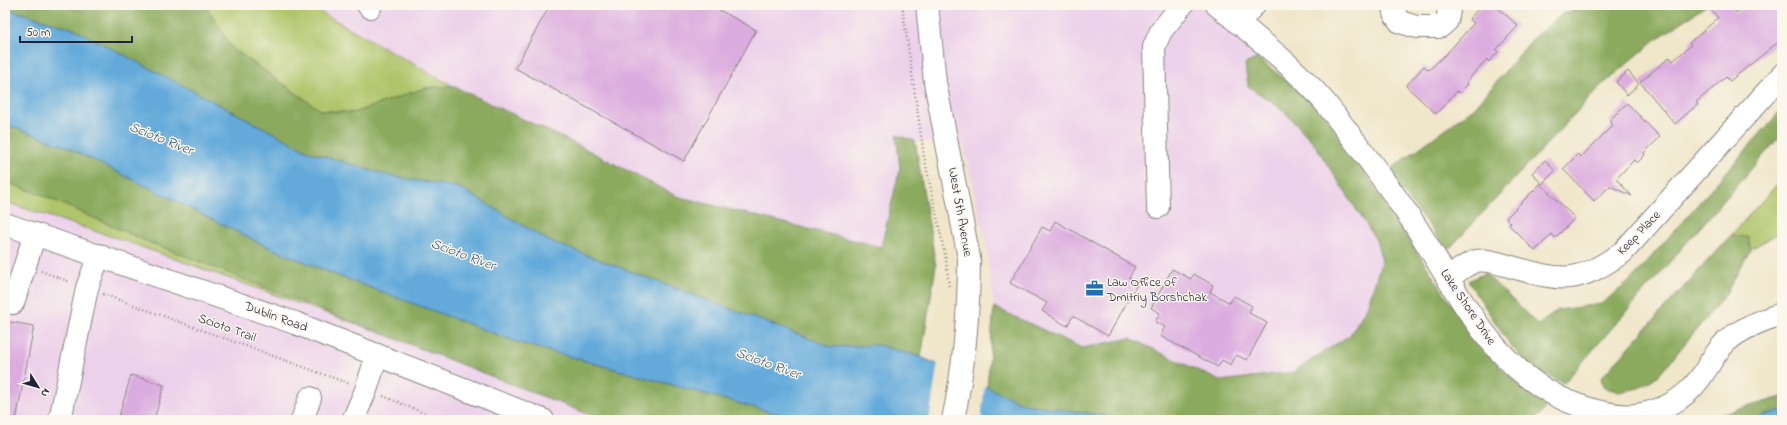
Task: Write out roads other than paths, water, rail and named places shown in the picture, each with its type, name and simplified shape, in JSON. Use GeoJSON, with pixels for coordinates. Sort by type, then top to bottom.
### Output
{"type":"FeatureCollection","features":[{"type":"Feature","properties":{"kind":"street","name":"West 5th Avenue"},"geometry":{"type":"LineString","coordinates":[[928,5],[936,82],[969,258],[958,300],[961,371],[953,420]]}},
{"type":"Feature","properties":{"kind":"street"},"geometry":{"type":"LineString","coordinates":[[1158,207],[1154,47],[1161,31],[1182,5]]}},
{"type":"Feature","properties":{"kind":"street","name":"Lake Shore Drive"},"geometry":{"type":"LineString","coordinates":[[1217,5],[1299,76],[1330,108],[1412,222],[1492,344],[1508,362],[1524,376],[1568,402],[1596,411],[1628,416],[1642,414],[1668,406],[1682,398],[1696,384],[1716,352],[1734,334],[1763,320],[1782,314]]}},
{"type":"Feature","properties":{"kind":"street"},"geometry":{"type":"LineString","coordinates":[[1238,23],[1254,5]]}},
{"type":"Feature","properties":{"kind":"street"},"geometry":{"type":"LineString","coordinates":[[1395,5],[1394,13],[1400,22],[1417,27],[1440,27],[1447,21],[1450,5]]}},
{"type":"Feature","properties":{"kind":"street","name":"Keep Place"},"geometry":{"type":"LineString","coordinates":[[1448,278],[1468,265],[1481,261],[1546,277],[1565,278],[1593,270],[1614,259],[1623,252],[1782,75]]}},
{"type":"Feature","properties":{"kind":"street","name":"Dublin Road"},"geometry":{"type":"LineString","coordinates":[[5,224],[288,321],[543,420]]}},
{"type":"Feature","properties":{"kind":"street"},"geometry":{"type":"LineString","coordinates":[[5,301],[13,303],[35,234]]}},
{"type":"Feature","properties":{"kind":"street"},"geometry":{"type":"LineString","coordinates":[[60,420],[87,288],[99,255]]}},
{"type":"Feature","properties":{"kind":"street"},"geometry":{"type":"LineString","coordinates":[[353,420],[366,390],[378,355]]}},
{"type":"Feature","properties":{"kind":"street"},"geometry":{"type":"LineString","coordinates":[[302,420],[310,398]]}},
{"type":"Feature","properties":{"kind":"water","name":"Scioto River"},"geometry":{"type":"Polygon","coordinates":[[[5,8],[74,29],[310,152],[386,175],[460,188],[549,241],[832,347],[877,345],[921,357],[1024,404],[1132,420],[800,420],[520,343],[339,276],[268,247],[65,146],[5,124],[5,8]]]}},
{"type":"Feature","properties":{"kind":"water"},"geometry":{"type":"Polygon","coordinates":[[[1782,410],[1782,420],[1752,420],[1782,410]]]}},
{"type":"Feature","properties":{"kind":"place","name":"Law Office of Dmitriy Borshchak"},"geometry":{"type":"Point","coordinates":[1094,289]}}]}
